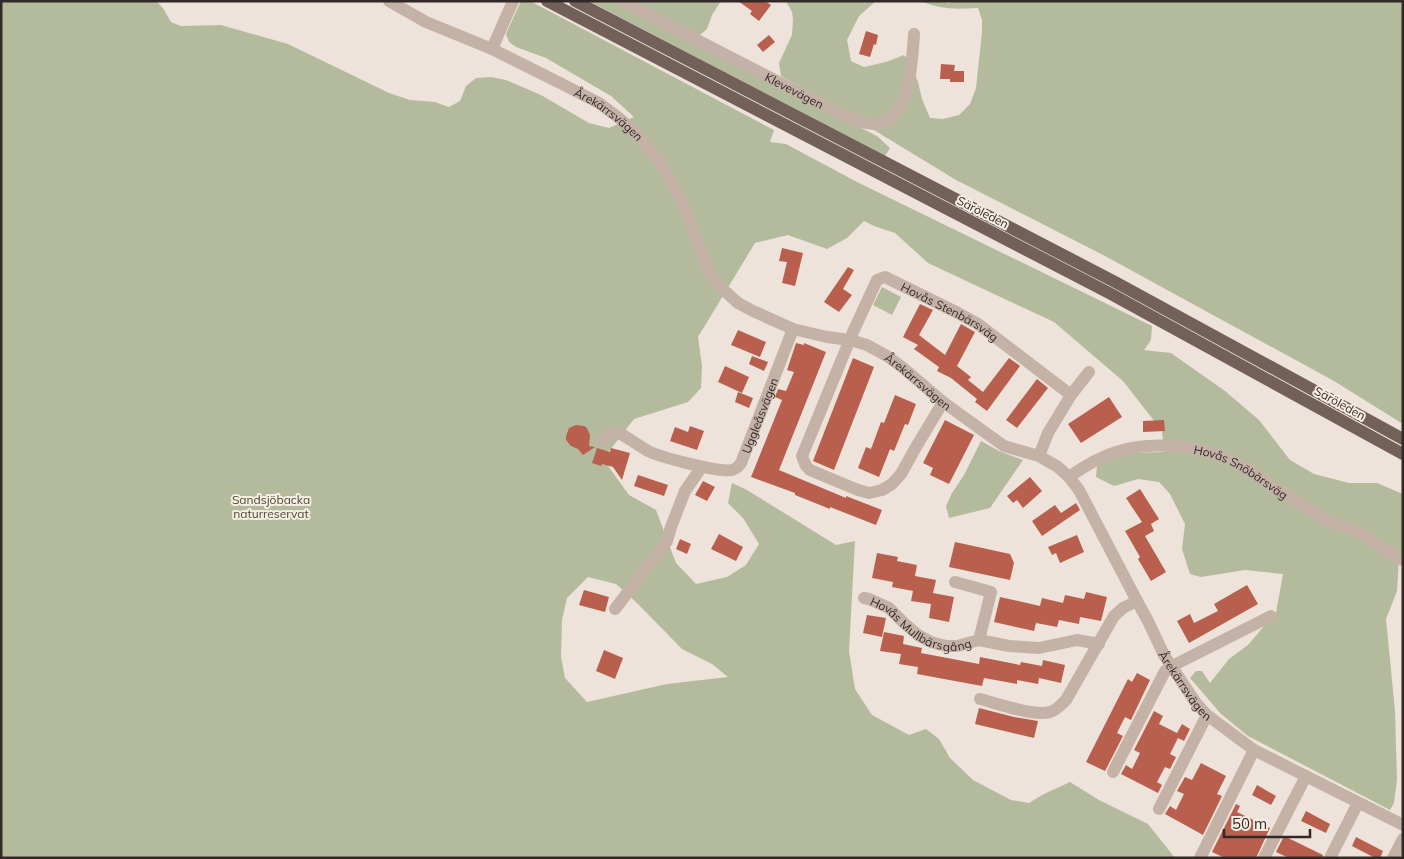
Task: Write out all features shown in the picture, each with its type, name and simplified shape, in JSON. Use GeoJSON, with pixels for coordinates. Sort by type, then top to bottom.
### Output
{"type":"FeatureCollection","features":[{"type":"Feature","properties":{"kind":"main road","name":"Säröleden"},"geometry":{"type":"LineString","coordinates":[[546,1],[1111,294],[1403,454]]}},
{"type":"Feature","properties":{"kind":"main road","name":"Säröleden"},"geometry":{"type":"LineString","coordinates":[[575,1],[1108,278],[1403,439]]}},
{"type":"Feature","properties":{"kind":"street","name":"Årekärrsvägen"},"geometry":{"type":"LineString","coordinates":[[389,1],[426,22],[492,49],[599,103],[638,135],[657,159],[676,190],[693,228],[708,270],[718,285],[738,302],[753,312],[793,330],[850,340],[866,345],[887,356],[943,402],[1004,446],[1039,456],[1058,467],[1079,490],[1164,655],[1196,703],[1208,715],[1254,750],[1403,825]]}},
{"type":"Feature","properties":{"kind":"street"},"geometry":{"type":"LineString","coordinates":[[492,49],[513,1]]}},
{"type":"Feature","properties":{"kind":"street","name":"Klevevägen"},"geometry":{"type":"LineString","coordinates":[[621,1],[837,112],[866,123],[874,124],[891,118],[904,100],[914,34]]}},
{"type":"Feature","properties":{"kind":"street","name":"Hovås Stenbärsväg"},"geometry":{"type":"LineString","coordinates":[[943,402],[901,474],[887,488],[877,492],[863,492],[810,470],[803,462],[802,456],[850,340],[877,280],[886,277],[978,324],[1071,395]]}},
{"type":"Feature","properties":{"kind":"street","name":"Uggleåsvägen"},"geometry":{"type":"LineString","coordinates":[[601,440],[614,432],[618,432],[649,451],[701,468],[732,470],[738,466],[771,389],[793,330]]}},
{"type":"Feature","properties":{"kind":"street"},"geometry":{"type":"LineString","coordinates":[[1039,456],[1048,434],[1071,395],[1089,372]]}},
{"type":"Feature","properties":{"kind":"street","name":"Hovås Snöbärsväg"},"geometry":{"type":"LineString","coordinates":[[1069,477],[1113,452],[1126,448],[1149,445],[1208,452],[1238,463],[1329,521],[1357,531],[1391,555],[1403,560]]}},
{"type":"Feature","properties":{"kind":"street"},"geometry":{"type":"LineString","coordinates":[[615,609],[667,541],[685,492],[701,468]]}},
{"type":"Feature","properties":{"kind":"street","name":"Hovås Mullbärsgång"},"geometry":{"type":"LineString","coordinates":[[956,582],[991,592],[980,640]]}},
{"type":"Feature","properties":{"kind":"street","name":"Hovås Mullbärsgång"},"geometry":{"type":"LineString","coordinates":[[864,598],[889,608],[918,635],[931,642],[946,646],[957,646],[980,640],[1009,646],[1038,648],[1077,640],[1099,644]]}},
{"type":"Feature","properties":{"kind":"street"},"geometry":{"type":"LineString","coordinates":[[980,699],[1039,714],[1058,709],[1066,700],[1114,616],[1123,608],[1137,601]]}},
{"type":"Feature","properties":{"kind":"street"},"geometry":{"type":"LineString","coordinates":[[1113,772],[1165,671],[1271,616]]}},
{"type":"Feature","properties":{"kind":"street"},"geometry":{"type":"LineString","coordinates":[[1159,809],[1208,715]]}},
{"type":"Feature","properties":{"kind":"street"},"geometry":{"type":"LineString","coordinates":[[1200,858],[1254,750]]}},
{"type":"Feature","properties":{"kind":"street"},"geometry":{"type":"LineString","coordinates":[[1264,858],[1306,776]]}},
{"type":"Feature","properties":{"kind":"street"},"geometry":{"type":"LineString","coordinates":[[1330,858],[1358,803]]}},
{"type":"Feature","properties":{"kind":"street"},"geometry":{"type":"LineString","coordinates":[[1393,858],[1403,839]]}},
{"type":"Feature","properties":{"kind":"green space","name":"Sandsjöbacka naturreservat"},"geometry":{"type":"Polygon","coordinates":[[[1,1],[156,1],[163,8],[171,22],[181,26],[221,25],[288,44],[389,93],[410,100],[435,102],[449,107],[460,101],[466,86],[476,78],[491,77],[506,80],[541,95],[589,123],[609,128],[634,117],[611,96],[546,58],[516,47],[509,42],[506,34],[521,1],[530,1],[774,130],[770,142],[786,144],[857,182],[1152,326],[1151,340],[1144,350],[1171,353],[1225,391],[1259,420],[1290,460],[1314,474],[1349,483],[1377,483],[1403,494],[1403,556],[1399,559],[1397,591],[1386,619],[1395,711],[1397,780],[1394,803],[1390,810],[1248,736],[1221,714],[1190,678],[1196,671],[1202,671],[1210,683],[1229,659],[1248,645],[1265,625],[1275,618],[1283,574],[1245,570],[1201,577],[1190,574],[1182,549],[1185,524],[1170,494],[1159,482],[1138,479],[1114,486],[1096,477],[1097,466],[1127,453],[1164,452],[1162,431],[1123,381],[1054,322],[928,263],[895,233],[864,221],[847,238],[827,249],[788,235],[755,243],[698,337],[702,366],[701,388],[688,402],[634,419],[603,459],[629,495],[656,510],[676,563],[696,584],[727,577],[746,565],[759,544],[743,518],[728,503],[732,483],[747,490],[836,545],[855,541],[849,651],[855,689],[872,715],[909,735],[926,729],[939,739],[950,758],[973,780],[1011,800],[1029,803],[1070,782],[1099,800],[1148,824],[1175,858],[1,858],[1,1]],[[588,577],[567,598],[562,620],[561,657],[565,678],[587,702],[667,684],[728,677],[712,664],[682,649],[616,584],[588,577]]]}},
{"type":"Feature","properties":{"kind":"green space"},"geometry":{"type":"Polygon","coordinates":[[[589,1],[613,1],[877,136],[890,148],[885,156],[589,1]]]}},
{"type":"Feature","properties":{"kind":"green space"},"geometry":{"type":"Polygon","coordinates":[[[629,1],[721,1],[712,15],[707,29],[700,35],[629,1]]]}},
{"type":"Feature","properties":{"kind":"green space"},"geometry":{"type":"Polygon","coordinates":[[[786,1],[876,1],[859,16],[847,40],[851,61],[864,67],[886,62],[904,55],[910,62],[930,118],[943,119],[959,115],[970,104],[976,88],[982,20],[978,8],[949,8],[920,1],[943,1],[948,3],[954,1],[1403,1],[1403,424],[1334,381],[1105,256],[956,180],[828,102],[781,76],[779,63],[792,35],[792,12],[786,1]]]}},
{"type":"Feature","properties":{"kind":"green space"},"geometry":{"type":"Polygon","coordinates":[[[882,287],[901,297],[892,315],[873,305],[882,287]]]}},
{"type":"Feature","properties":{"kind":"green space"},"geometry":{"type":"Polygon","coordinates":[[[981,441],[999,451],[1023,460],[990,508],[949,518],[946,506],[981,441]]]}},
{"type":"Feature","properties":{"kind":"building"},"geometry":{"type":"Polygon","coordinates":[[[738,1],[765,1],[771,5],[759,21],[750,14],[752,11],[738,1]]]}},
{"type":"Feature","properties":{"kind":"building"},"geometry":{"type":"Polygon","coordinates":[[[866,31],[878,35],[876,45],[874,44],[870,57],[859,54],[866,31]]]}},
{"type":"Feature","properties":{"kind":"building"},"geometry":{"type":"Polygon","coordinates":[[[769,35],[775,42],[763,52],[757,45],[769,35]]]}},
{"type":"Feature","properties":{"kind":"building"},"geometry":{"type":"Polygon","coordinates":[[[941,64],[955,65],[954,71],[964,71],[964,82],[950,82],[950,79],[940,79],[941,64]]]}},
{"type":"Feature","properties":{"kind":"building"},"geometry":{"type":"Polygon","coordinates":[[[782,248],[803,253],[795,286],[782,283],[787,262],[779,261],[782,248]]]}},
{"type":"Feature","properties":{"kind":"building"},"geometry":{"type":"Polygon","coordinates":[[[848,267],[854,270],[843,289],[852,295],[839,312],[824,302],[848,267]]]}},
{"type":"Feature","properties":{"kind":"building"},"geometry":{"type":"Polygon","coordinates":[[[920,304],[933,310],[919,335],[945,355],[961,324],[975,332],[957,366],[971,377],[968,380],[983,392],[1009,358],[1020,366],[987,411],[975,402],[977,399],[951,378],[937,371],[939,367],[914,349],[918,345],[903,337],[920,304]]]}},
{"type":"Feature","properties":{"kind":"building"},"geometry":{"type":"Polygon","coordinates":[[[738,330],[766,342],[760,357],[731,345],[738,330]]]}},
{"type":"Feature","properties":{"kind":"building"},"geometry":{"type":"Polygon","coordinates":[[[796,343],[804,345],[804,343],[826,352],[779,470],[846,498],[846,496],[882,510],[876,525],[830,507],[830,509],[795,495],[795,493],[751,477],[782,400],[775,397],[778,389],[786,391],[794,372],[787,370],[796,343]]]}},
{"type":"Feature","properties":{"kind":"building"},"geometry":{"type":"Polygon","coordinates":[[[752,356],[768,362],[764,371],[749,364],[752,356]]]}},
{"type":"Feature","properties":{"kind":"building"},"geometry":{"type":"Polygon","coordinates":[[[853,358],[874,367],[834,470],[813,461],[853,358]]]}},
{"type":"Feature","properties":{"kind":"building"},"geometry":{"type":"Polygon","coordinates":[[[725,366],[749,377],[742,393],[718,382],[725,366]]]}},
{"type":"Feature","properties":{"kind":"building"},"geometry":{"type":"Polygon","coordinates":[[[1037,379],[1048,388],[1017,428],[1006,420],[1037,379]]]}},
{"type":"Feature","properties":{"kind":"building"},"geometry":{"type":"Polygon","coordinates":[[[738,392],[753,398],[749,408],[735,402],[738,392]]]}},
{"type":"Feature","properties":{"kind":"building"},"geometry":{"type":"Polygon","coordinates":[[[895,395],[916,404],[908,425],[905,424],[894,451],[890,449],[879,477],[858,468],[866,447],[871,449],[881,422],[884,423],[895,395]]]}},
{"type":"Feature","properties":{"kind":"building"},"geometry":{"type":"Polygon","coordinates":[[[1109,397],[1122,417],[1081,443],[1068,424],[1109,397]]]}},
{"type":"Feature","properties":{"kind":"building"},"geometry":{"type":"Polygon","coordinates":[[[945,420],[974,435],[949,484],[930,475],[933,468],[923,463],[945,420]]]}},
{"type":"Feature","properties":{"kind":"building"},"geometry":{"type":"Polygon","coordinates":[[[1164,420],[1165,431],[1143,432],[1143,421],[1164,420]]]}},
{"type":"Feature","properties":{"kind":"building"},"geometry":{"type":"Polygon","coordinates":[[[576,425],[587,428],[590,435],[589,446],[595,447],[583,455],[566,440],[569,428],[576,425]]]}},
{"type":"Feature","properties":{"kind":"building"},"geometry":{"type":"Polygon","coordinates":[[[690,426],[704,431],[697,450],[670,441],[675,427],[688,432],[690,426]]]}},
{"type":"Feature","properties":{"kind":"building"},"geometry":{"type":"Polygon","coordinates":[[[597,448],[610,452],[611,448],[630,453],[622,480],[613,467],[592,463],[597,448]]]}},
{"type":"Feature","properties":{"kind":"building"},"geometry":{"type":"Polygon","coordinates":[[[638,475],[668,485],[664,496],[634,486],[638,475]]]}},
{"type":"Feature","properties":{"kind":"building"},"geometry":{"type":"Polygon","coordinates":[[[1030,477],[1042,491],[1023,508],[1017,500],[1013,503],[1007,496],[1030,477]]]}},
{"type":"Feature","properties":{"kind":"building"},"geometry":{"type":"Polygon","coordinates":[[[703,481],[715,487],[707,501],[695,495],[703,481]]]}},
{"type":"Feature","properties":{"kind":"building"},"geometry":{"type":"Polygon","coordinates":[[[1140,489],[1159,519],[1151,524],[1154,531],[1145,536],[1166,572],[1151,581],[1125,531],[1142,522],[1126,498],[1140,489]]]}},
{"type":"Feature","properties":{"kind":"building"},"geometry":{"type":"Polygon","coordinates":[[[1076,503],[1080,510],[1042,536],[1032,521],[1055,505],[1061,513],[1076,503]]]}},
{"type":"Feature","properties":{"kind":"building"},"geometry":{"type":"Polygon","coordinates":[[[719,534],[743,547],[736,561],[711,549],[719,534]]]}},
{"type":"Feature","properties":{"kind":"building"},"geometry":{"type":"Polygon","coordinates":[[[1077,535],[1084,552],[1060,563],[1056,553],[1052,555],[1048,547],[1077,535]]]}},
{"type":"Feature","properties":{"kind":"building"},"geometry":{"type":"Polygon","coordinates":[[[680,539],[691,544],[687,554],[676,549],[680,539]]]}},
{"type":"Feature","properties":{"kind":"building"},"geometry":{"type":"Polygon","coordinates":[[[955,542],[1010,554],[1014,563],[1010,580],[949,567],[955,542]]]}},
{"type":"Feature","properties":{"kind":"building"},"geometry":{"type":"Polygon","coordinates":[[[877,553],[898,557],[897,561],[917,565],[915,576],[936,580],[933,593],[954,597],[949,622],[929,618],[931,604],[911,601],[913,591],[892,587],[893,582],[872,578],[877,553]]]}},
{"type":"Feature","properties":{"kind":"building"},"geometry":{"type":"Polygon","coordinates":[[[1247,585],[1258,604],[1189,643],[1177,621],[1190,614],[1194,623],[1218,611],[1214,604],[1247,585]]]}},
{"type":"Feature","properties":{"kind":"building"},"geometry":{"type":"Polygon","coordinates":[[[584,590],[609,597],[605,612],[579,605],[584,590]]]}},
{"type":"Feature","properties":{"kind":"building"},"geometry":{"type":"Polygon","coordinates":[[[1086,592],[1107,597],[1101,621],[1080,617],[1079,624],[1059,620],[1057,627],[1036,623],[1034,631],[994,622],[1000,597],[1040,606],[1042,598],[1063,603],[1065,595],[1084,599],[1086,592]]]}},
{"type":"Feature","properties":{"kind":"building"},"geometry":{"type":"Polygon","coordinates":[[[867,615],[886,618],[882,637],[863,633],[867,615]]]}},
{"type":"Feature","properties":{"kind":"building"},"geometry":{"type":"Polygon","coordinates":[[[884,632],[904,636],[903,644],[922,648],[921,653],[979,664],[980,657],[1020,665],[1021,662],[1042,666],[1043,660],[1065,665],[1061,683],[1039,678],[1038,684],[1017,680],[1017,684],[984,678],[982,686],[917,674],[918,667],[899,664],[901,654],[880,651],[884,632]]]}},
{"type":"Feature","properties":{"kind":"building"},"geometry":{"type":"Polygon","coordinates":[[[604,650],[623,658],[615,679],[596,671],[604,650]]]}},
{"type":"Feature","properties":{"kind":"building"},"geometry":{"type":"Polygon","coordinates":[[[1137,673],[1150,680],[1131,720],[1125,717],[1117,733],[1123,736],[1105,771],[1086,762],[1128,679],[1132,682],[1137,673]]]}},
{"type":"Feature","properties":{"kind":"building"},"geometry":{"type":"Polygon","coordinates":[[[979,708],[1038,721],[1034,738],[975,724],[979,708]]]}},
{"type":"Feature","properties":{"kind":"building"},"geometry":{"type":"Polygon","coordinates":[[[1154,711],[1163,716],[1159,724],[1177,733],[1182,724],[1190,729],[1184,741],[1178,738],[1170,754],[1176,757],[1170,769],[1165,767],[1157,782],[1162,785],[1158,793],[1121,774],[1126,765],[1132,769],[1140,753],[1134,750],[1154,711]]]}},
{"type":"Feature","properties":{"kind":"building"},"geometry":{"type":"Polygon","coordinates":[[[1201,763],[1226,776],[1217,794],[1222,796],[1203,835],[1165,814],[1170,806],[1176,810],[1184,794],[1177,791],[1185,777],[1192,780],[1201,763]]]}},
{"type":"Feature","properties":{"kind":"building"},"geometry":{"type":"Polygon","coordinates":[[[1257,785],[1276,796],[1271,805],[1252,795],[1257,785]]]}},
{"type":"Feature","properties":{"kind":"building"},"geometry":{"type":"Polygon","coordinates":[[[1236,804],[1240,806],[1237,812],[1270,828],[1256,858],[1225,858],[1212,852],[1236,804]]]}},
{"type":"Feature","properties":{"kind":"building"},"geometry":{"type":"Polygon","coordinates":[[[1306,811],[1330,824],[1326,833],[1301,821],[1306,811]]]}},
{"type":"Feature","properties":{"kind":"building"},"geometry":{"type":"Polygon","coordinates":[[[1284,836],[1323,855],[1322,858],[1289,858],[1276,852],[1284,836]]]}},
{"type":"Feature","properties":{"kind":"building"},"geometry":{"type":"Polygon","coordinates":[[[1356,837],[1383,851],[1380,858],[1375,858],[1352,846],[1356,837]]]}}]}
